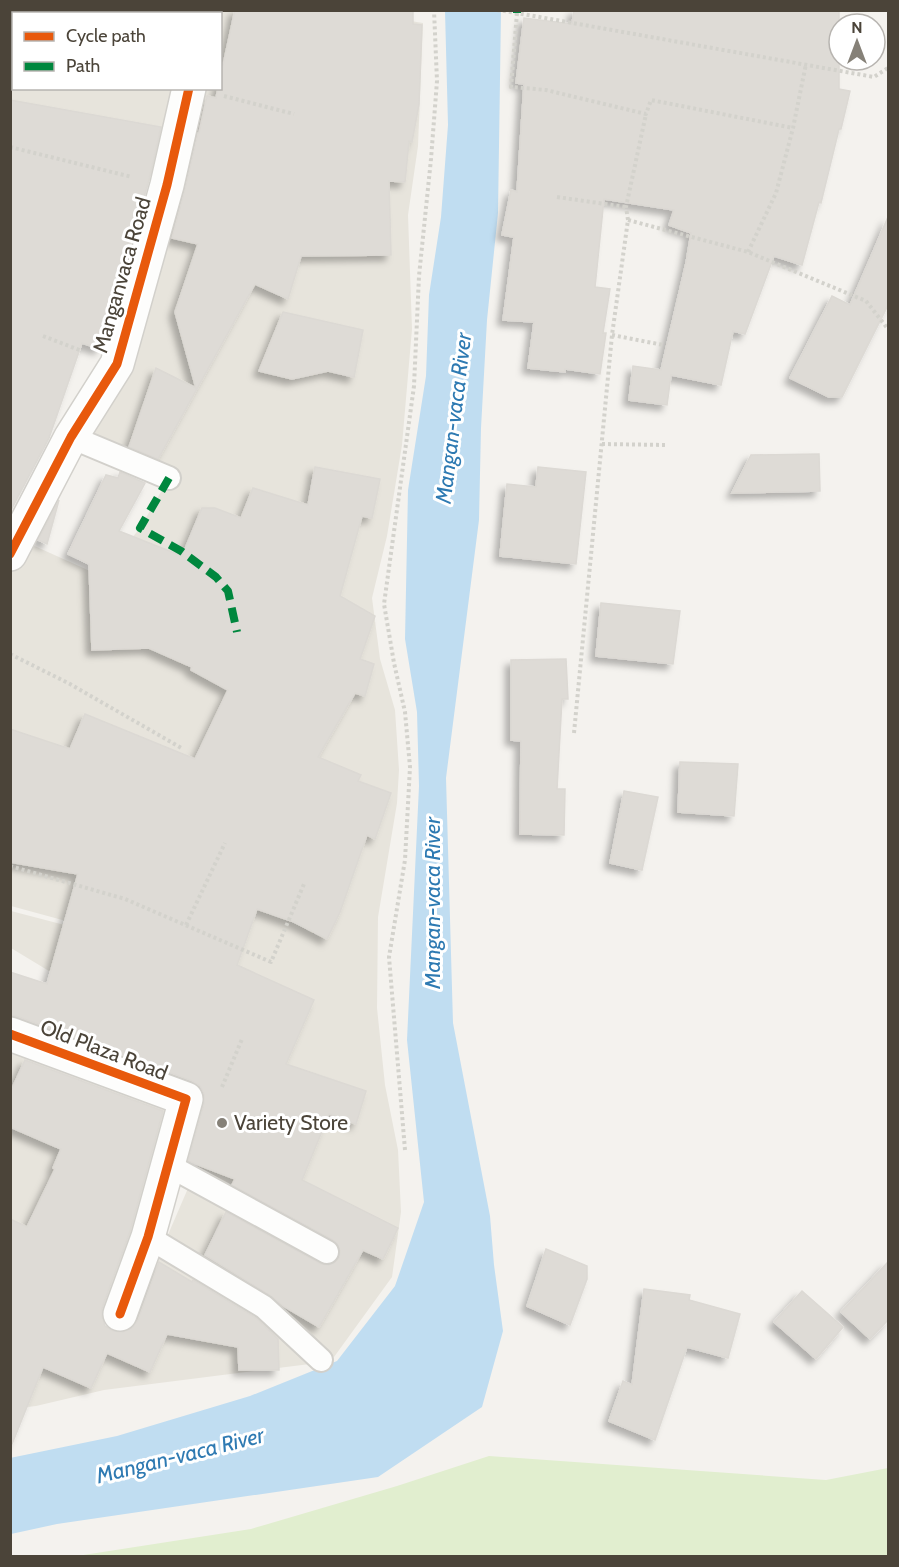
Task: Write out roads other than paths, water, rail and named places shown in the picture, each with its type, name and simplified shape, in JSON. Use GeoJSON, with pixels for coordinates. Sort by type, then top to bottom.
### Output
{"type":"FeatureCollection","features":[{"type":"Feature","properties":{"kind":"street","name":"Manganvaca Road"},"geometry":{"type":"LineString","coordinates":[[10,554],[71,437],[117,364],[167,185],[189,90]]}},
{"type":"Feature","properties":{"kind":"street","name":"Old Plaza Road"},"geometry":{"type":"LineString","coordinates":[[10,1034],[186,1099],[168,1165]]}},
{"type":"Feature","properties":{"kind":"street"},"geometry":{"type":"LineString","coordinates":[[120,1314],[148,1237],[168,1165]]}},
{"type":"Feature","properties":{"kind":"lane"},"geometry":{"type":"LineString","coordinates":[[71,437],[169,478]]}},
{"type":"Feature","properties":{"kind":"lane"},"geometry":{"type":"LineString","coordinates":[[168,1165],[327,1252]]}},
{"type":"Feature","properties":{"kind":"lane"},"geometry":{"type":"LineString","coordinates":[[148,1237],[264,1307],[321,1360]]}},
{"type":"Feature","properties":{"kind":"water","name":"Mangan-vaca River"},"geometry":{"type":"Polygon","coordinates":[[[445,11],[501,11],[498,213],[487,320],[479,520],[446,778],[453,1023],[490,1216],[503,1331],[482,1407],[378,1477],[57,1524],[11,1534],[10,1458],[117,1436],[250,1396],[337,1361],[395,1286],[424,1202],[407,1040],[419,786],[417,712],[405,639],[408,490],[426,376],[429,295],[441,217],[448,125],[445,11]]]}},
{"type":"Feature","properties":{"kind":"place","name":"Variety Store"},"geometry":{"type":"Point","coordinates":[222,1123]}}]}
